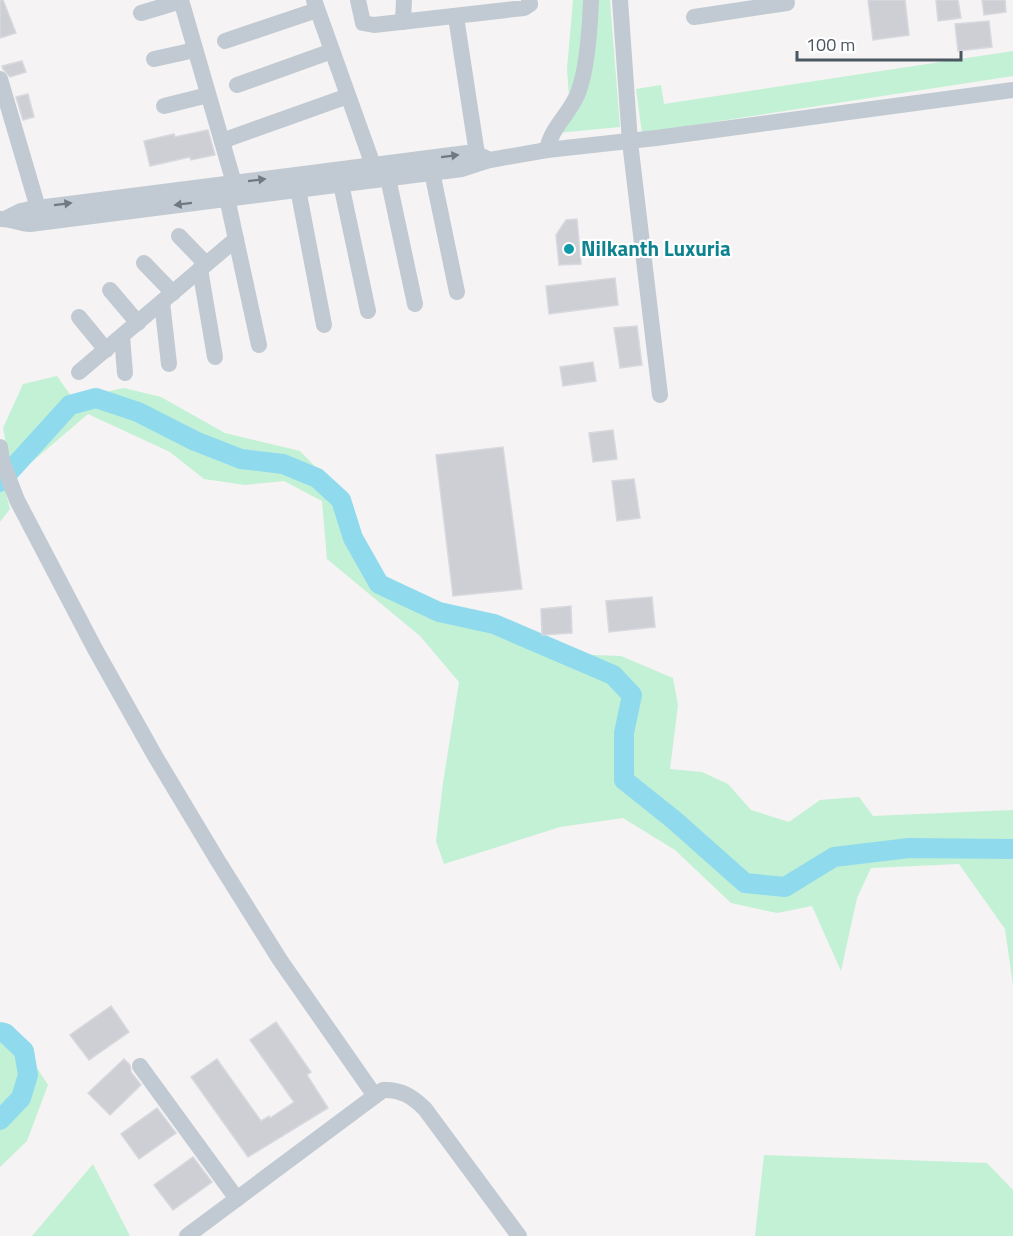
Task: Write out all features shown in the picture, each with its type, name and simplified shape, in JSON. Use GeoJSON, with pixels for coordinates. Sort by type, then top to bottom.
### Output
{"type":"FeatureCollection","features":[{"type":"Feature","properties":{"kind":"street"},"geometry":{"type":"LineString","coordinates":[[358,0],[363,22],[374,25],[525,8],[528,7],[529,0]]}},
{"type":"Feature","properties":{"kind":"street"},"geometry":{"type":"LineString","coordinates":[[403,22],[404,0]]}},
{"type":"Feature","properties":{"kind":"street"},"geometry":{"type":"LineString","coordinates":[[547,150],[552,133],[571,107],[580,85],[591,0]]}},
{"type":"Feature","properties":{"kind":"street"},"geometry":{"type":"LineString","coordinates":[[620,0],[630,142],[660,395]]}},
{"type":"Feature","properties":{"kind":"street"},"geometry":{"type":"LineString","coordinates":[[141,13],[181,1],[222,141],[236,239],[259,345]]}},
{"type":"Feature","properties":{"kind":"street"},"geometry":{"type":"LineString","coordinates":[[700,7],[787,3]]}},
{"type":"Feature","properties":{"kind":"street"},"geometry":{"type":"LineString","coordinates":[[225,40],[316,5],[373,165]]}},
{"type":"Feature","properties":{"kind":"street"},"geometry":{"type":"LineString","coordinates":[[456,16],[483,157]]}},
{"type":"Feature","properties":{"kind":"street"},"geometry":{"type":"LineString","coordinates":[[154,59],[195,50]]}},
{"type":"Feature","properties":{"kind":"street"},"geometry":{"type":"LineString","coordinates":[[237,85],[332,51]]}},
{"type":"Feature","properties":{"kind":"street"},"geometry":{"type":"LineString","coordinates":[[0,80],[38,207]]}},
{"type":"Feature","properties":{"kind":"street"},"geometry":{"type":"LineString","coordinates":[[4,218],[21,224],[30,224],[373,165],[466,153],[483,157],[630,142],[1013,90]]}},
{"type":"Feature","properties":{"kind":"street"},"geometry":{"type":"LineString","coordinates":[[164,106],[208,95]]}},
{"type":"Feature","properties":{"kind":"street"},"geometry":{"type":"LineString","coordinates":[[222,141],[348,96]]}},
{"type":"Feature","properties":{"kind":"street"},"geometry":{"type":"LineString","coordinates":[[4,218],[38,207],[230,191],[298,189],[462,169],[483,157]]}},
{"type":"Feature","properties":{"kind":"street"},"geometry":{"type":"LineString","coordinates":[[432,172],[457,292]]}},
{"type":"Feature","properties":{"kind":"street"},"geometry":{"type":"LineString","coordinates":[[388,178],[415,304]]}},
{"type":"Feature","properties":{"kind":"street"},"geometry":{"type":"LineString","coordinates":[[341,184],[368,311]]}},
{"type":"Feature","properties":{"kind":"street"},"geometry":{"type":"LineString","coordinates":[[298,189],[324,325]]}},
{"type":"Feature","properties":{"kind":"street"},"geometry":{"type":"LineString","coordinates":[[179,236],[203,267],[215,357]]}},
{"type":"Feature","properties":{"kind":"street"},"geometry":{"type":"LineString","coordinates":[[79,372],[236,239]]}},
{"type":"Feature","properties":{"kind":"street"},"geometry":{"type":"LineString","coordinates":[[144,263],[167,297],[169,364]]}},
{"type":"Feature","properties":{"kind":"street"},"geometry":{"type":"LineString","coordinates":[[110,290],[138,323]]}},
{"type":"Feature","properties":{"kind":"street"},"geometry":{"type":"LineString","coordinates":[[79,317],[106,350]]}},
{"type":"Feature","properties":{"kind":"street"},"geometry":{"type":"LineString","coordinates":[[122,336],[125,373]]}},
{"type":"Feature","properties":{"kind":"street"},"geometry":{"type":"LineString","coordinates":[[1,454],[11,486],[95,649],[212,852],[280,960],[375,1096]]}},
{"type":"Feature","properties":{"kind":"street"},"geometry":{"type":"LineString","coordinates":[[140,1066],[237,1199]]}},
{"type":"Feature","properties":{"kind":"street"},"geometry":{"type":"LineString","coordinates":[[187,1236],[383,1090],[390,1090],[412,1095],[425,1109],[519,1236]]}},
{"type":"Feature","properties":{"kind":"green space"},"geometry":{"type":"Polygon","coordinates":[[[573,0],[610,0],[620,127],[547,134],[569,96],[567,69],[573,0]]]}},
{"type":"Feature","properties":{"kind":"green space"},"geometry":{"type":"Polygon","coordinates":[[[1013,51],[1013,76],[642,133],[636,89],[661,85],[664,104],[1013,51]]]}},
{"type":"Feature","properties":{"kind":"green space"},"geometry":{"type":"Polygon","coordinates":[[[57,376],[71,396],[81,397],[124,388],[161,397],[225,433],[300,451],[340,492],[345,542],[375,586],[410,604],[543,653],[621,656],[673,678],[678,705],[670,769],[702,772],[728,784],[751,810],[789,822],[820,800],[859,797],[873,816],[1013,810],[1013,985],[1005,929],[959,864],[871,868],[857,898],[841,971],[812,906],[777,913],[731,903],[675,850],[623,818],[560,827],[444,864],[436,841],[459,682],[420,636],[327,559],[322,501],[284,481],[245,485],[204,479],[170,452],[88,414],[27,466],[9,459],[3,428],[23,384],[57,376]]]}},
{"type":"Feature","properties":{"kind":"green space"},"geometry":{"type":"Polygon","coordinates":[[[0,468],[10,509],[0,522],[0,468]]]}},
{"type":"Feature","properties":{"kind":"green space"},"geometry":{"type":"Polygon","coordinates":[[[0,1024],[13,1031],[48,1085],[27,1141],[0,1167],[0,1024]]]}},
{"type":"Feature","properties":{"kind":"green space"},"geometry":{"type":"Polygon","coordinates":[[[764,1155],[987,1163],[1013,1190],[1013,1236],[755,1236],[764,1155]]]}},
{"type":"Feature","properties":{"kind":"green space"},"geometry":{"type":"Polygon","coordinates":[[[93,1164],[130,1236],[32,1236],[93,1164]]]}},
{"type":"Feature","properties":{"kind":"building"},"geometry":{"type":"Polygon","coordinates":[[[0,0],[3,0],[16,33],[0,38],[0,0]]]}},
{"type":"Feature","properties":{"kind":"building"},"geometry":{"type":"Polygon","coordinates":[[[868,0],[905,0],[909,35],[873,40],[868,0]]]}},
{"type":"Feature","properties":{"kind":"building"},"geometry":{"type":"Polygon","coordinates":[[[936,0],[958,0],[961,18],[938,21],[936,0]]]}},
{"type":"Feature","properties":{"kind":"building"},"geometry":{"type":"Polygon","coordinates":[[[982,0],[1005,0],[1006,12],[984,15],[982,0]]]}},
{"type":"Feature","properties":{"kind":"building"},"geometry":{"type":"Polygon","coordinates":[[[989,21],[992,47],[958,51],[955,24],[989,21]]]}},
{"type":"Feature","properties":{"kind":"building"},"geometry":{"type":"Polygon","coordinates":[[[22,61],[26,72],[10,77],[2,66],[22,61]]]}},
{"type":"Feature","properties":{"kind":"building"},"geometry":{"type":"Polygon","coordinates":[[[28,94],[34,117],[23,120],[16,97],[28,94]]]}},
{"type":"Feature","properties":{"kind":"building"},"geometry":{"type":"Polygon","coordinates":[[[208,130],[215,155],[191,160],[190,157],[150,166],[144,141],[174,134],[175,137],[208,130]]]}},
{"type":"Feature","properties":{"kind":"building","name":"Nilkanth Luxuria"},"geometry":{"type":"Polygon","coordinates":[[[577,219],[581,264],[559,265],[556,235],[566,220],[577,219]]]}},
{"type":"Feature","properties":{"kind":"building"},"geometry":{"type":"Polygon","coordinates":[[[615,278],[618,305],[549,314],[546,286],[615,278]]]}},
{"type":"Feature","properties":{"kind":"building"},"geometry":{"type":"Polygon","coordinates":[[[637,326],[642,365],[620,368],[614,328],[637,326]]]}},
{"type":"Feature","properties":{"kind":"building"},"geometry":{"type":"Polygon","coordinates":[[[593,362],[596,381],[563,386],[560,367],[593,362]]]}},
{"type":"Feature","properties":{"kind":"building"},"geometry":{"type":"Polygon","coordinates":[[[613,430],[617,459],[593,462],[589,433],[613,430]]]}},
{"type":"Feature","properties":{"kind":"building"},"geometry":{"type":"Polygon","coordinates":[[[503,447],[522,589],[453,596],[436,455],[503,447]]]}},
{"type":"Feature","properties":{"kind":"building"},"geometry":{"type":"Polygon","coordinates":[[[634,479],[640,518],[617,521],[612,481],[634,479]]]}},
{"type":"Feature","properties":{"kind":"building"},"geometry":{"type":"Polygon","coordinates":[[[652,597],[655,627],[609,632],[606,601],[652,597]]]}},
{"type":"Feature","properties":{"kind":"building"},"geometry":{"type":"Polygon","coordinates":[[[571,606],[572,633],[542,635],[541,609],[571,606]]]}},
{"type":"Feature","properties":{"kind":"building"},"geometry":{"type":"Polygon","coordinates":[[[111,1006],[129,1032],[89,1060],[70,1035],[111,1006]]]}},
{"type":"Feature","properties":{"kind":"building"},"geometry":{"type":"Polygon","coordinates":[[[276,1022],[311,1072],[307,1075],[328,1108],[248,1157],[191,1077],[217,1059],[261,1121],[269,1116],[270,1118],[294,1102],[250,1040],[276,1022]]]}},
{"type":"Feature","properties":{"kind":"building"},"geometry":{"type":"Polygon","coordinates":[[[124,1059],[141,1085],[110,1115],[88,1093],[124,1059]]]}},
{"type":"Feature","properties":{"kind":"building"},"geometry":{"type":"Polygon","coordinates":[[[157,1108],[176,1133],[139,1159],[121,1134],[157,1108]]]}},
{"type":"Feature","properties":{"kind":"building"},"geometry":{"type":"Polygon","coordinates":[[[193,1157],[212,1182],[173,1210],[154,1185],[193,1157]]]}},
{"type":"Feature","properties":{"kind":"waterway"},"geometry":{"type":"LineString","coordinates":[[0,482],[70,405],[96,398],[138,412],[195,441],[241,459],[283,464],[317,478],[341,500],[353,538],[379,584],[439,612],[494,624],[613,675],[632,695],[624,733],[624,780],[674,820],[745,883],[785,887],[834,857],[909,848],[1013,849]]}},
{"type":"Feature","properties":{"kind":"waterway"},"geometry":{"type":"LineString","coordinates":[[0,1032],[5,1033],[24,1051],[28,1075],[21,1098],[0,1120]]}},
{"type":"Feature","properties":{"kind":"place","name":"Nilkanth Luxuria"},"geometry":{"type":"Point","coordinates":[569,249]}}]}
